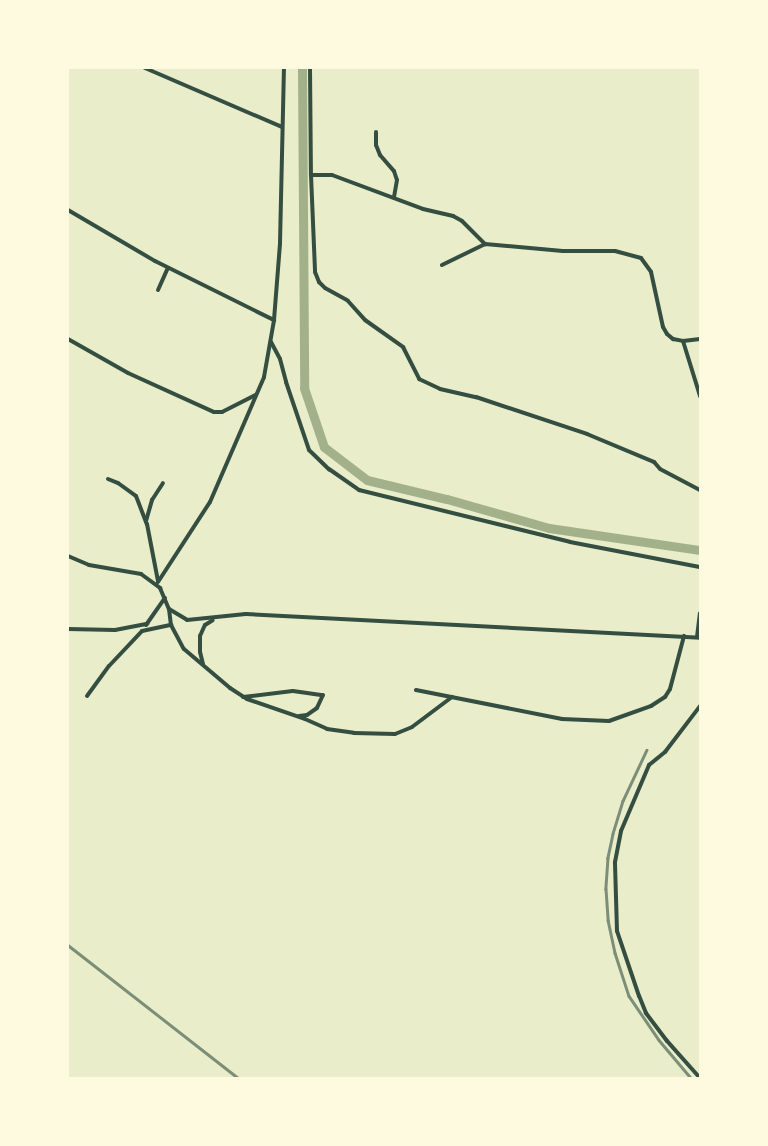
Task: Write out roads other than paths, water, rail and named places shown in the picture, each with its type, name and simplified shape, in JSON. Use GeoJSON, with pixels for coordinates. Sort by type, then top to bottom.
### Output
{"type":"FeatureCollection","features":[{"type":"Feature","properties":{"kind":"street"},"geometry":{"type":"LineString","coordinates":[[145,68],[282,127]]}},
{"type":"Feature","properties":{"kind":"street"},"geometry":{"type":"LineString","coordinates":[[158,582],[210,502],[264,377],[274,320],[280,243],[284,68]]}},
{"type":"Feature","properties":{"kind":"street"},"geometry":{"type":"LineString","coordinates":[[310,68],[314,262],[319,282],[325,288],[348,301],[365,320],[403,347],[419,379],[440,389],[476,397],[587,434],[654,462],[660,469],[700,490]]}},
{"type":"Feature","properties":{"kind":"street"},"geometry":{"type":"LineString","coordinates":[[376,132],[376,145],[380,155],[394,171],[397,180],[394,197]]}},
{"type":"Feature","properties":{"kind":"street"},"geometry":{"type":"LineString","coordinates":[[311,175],[332,175],[423,209],[453,216],[462,221],[485,244]]}},
{"type":"Feature","properties":{"kind":"street"},"geometry":{"type":"LineString","coordinates":[[68,210],[168,268],[274,320]]}},
{"type":"Feature","properties":{"kind":"street"},"geometry":{"type":"LineString","coordinates":[[442,265],[485,244],[562,251],[615,251],[641,258],[651,272],[663,327],[673,339],[683,342],[700,339]]}},
{"type":"Feature","properties":{"kind":"street"},"geometry":{"type":"LineString","coordinates":[[158,290],[168,268]]}},
{"type":"Feature","properties":{"kind":"street"},"geometry":{"type":"LineString","coordinates":[[68,339],[128,373],[214,412],[222,412],[256,394]]}},
{"type":"Feature","properties":{"kind":"street"},"geometry":{"type":"LineString","coordinates":[[271,342],[280,359],[309,450],[328,469],[359,490],[570,542],[700,566]]}},
{"type":"Feature","properties":{"kind":"street"},"geometry":{"type":"LineString","coordinates":[[683,342],[700,396]]}},
{"type":"Feature","properties":{"kind":"street"},"geometry":{"type":"LineString","coordinates":[[108,480],[136,496],[146,521],[158,582],[169,609],[171,625],[184,649],[243,697],[327,729],[354,733],[395,734],[412,727],[452,697]]}},
{"type":"Feature","properties":{"kind":"street"},"geometry":{"type":"LineString","coordinates":[[146,521],[152,500],[163,483]]}},
{"type":"Feature","properties":{"kind":"street"},"geometry":{"type":"LineString","coordinates":[[68,556],[89,565],[141,574],[160,588]]}},
{"type":"Feature","properties":{"kind":"street"},"geometry":{"type":"LineString","coordinates":[[87,696],[109,666],[142,631],[165,598]]}},
{"type":"Feature","properties":{"kind":"street"},"geometry":{"type":"LineString","coordinates":[[169,609],[187,620],[213,619],[246,614],[698,637],[700,613]]}},
{"type":"Feature","properties":{"kind":"street"},"geometry":{"type":"LineString","coordinates":[[203,664],[200,652],[200,636],[205,625],[213,619]]}},
{"type":"Feature","properties":{"kind":"street"},"geometry":{"type":"LineString","coordinates":[[68,629],[115,630],[147,624]]}},
{"type":"Feature","properties":{"kind":"street"},"geometry":{"type":"LineString","coordinates":[[142,631],[171,625]]}},
{"type":"Feature","properties":{"kind":"street"},"geometry":{"type":"LineString","coordinates":[[416,690],[562,719],[609,721],[650,706],[665,697],[670,689],[684,636]]}},
{"type":"Feature","properties":{"kind":"street"},"geometry":{"type":"LineString","coordinates":[[243,697],[293,691],[323,695],[317,708],[307,715],[298,717]]}},
{"type":"Feature","properties":{"kind":"street"},"geometry":{"type":"LineString","coordinates":[[700,706],[664,752],[649,765],[621,831],[615,862],[618,931],[639,996],[646,1013],[667,1041],[700,1078]]}},
{"type":"Feature","properties":{"kind":"waterway"},"geometry":{"type":"LineString","coordinates":[[302,68],[304,388],[324,447],[367,480],[447,499],[549,528],[700,550]]}},
{"type":"Feature","properties":{"kind":"railway"},"geometry":{"type":"LineString","coordinates":[[647,750],[623,801],[613,834],[608,858],[606,889],[608,920],[615,953],[629,996],[659,1040],[691,1078]]}},
{"type":"Feature","properties":{"kind":"railway"},"geometry":{"type":"LineString","coordinates":[[68,945],[238,1078]]}}]}
